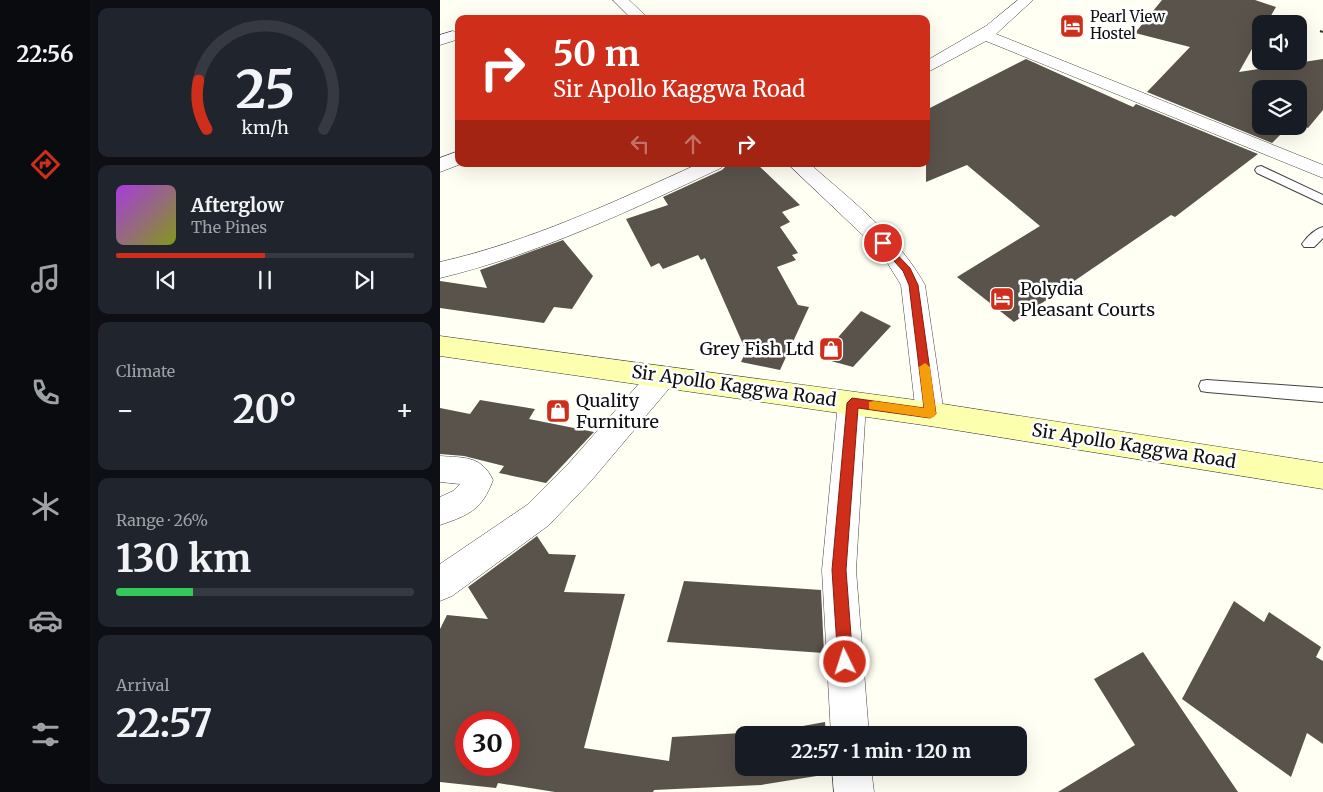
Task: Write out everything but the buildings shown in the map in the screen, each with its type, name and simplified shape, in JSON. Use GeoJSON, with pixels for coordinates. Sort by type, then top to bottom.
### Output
{"type":"FeatureCollection","features":[{"type":"Feature","properties":{"kind":"main road","name":"Sir Apollo Kaggwa Road"},"geometry":{"type":"LineString","coordinates":[[440,346],[930,414],[1323,476]]}},
{"type":"Feature","properties":{"kind":"street"},"geometry":{"type":"LineString","coordinates":[[620,0],[637,15]]}},
{"type":"Feature","properties":{"kind":"street"},"geometry":{"type":"LineString","coordinates":[[930,66],[985,35],[1010,17],[1026,0]]}},
{"type":"Feature","properties":{"kind":"street"},"geometry":{"type":"LineString","coordinates":[[985,35],[1323,172]]}},
{"type":"Feature","properties":{"kind":"street"},"geometry":{"type":"LineString","coordinates":[[440,166],[455,159]]}},
{"type":"Feature","properties":{"kind":"street"},"geometry":{"type":"LineString","coordinates":[[440,270],[480,262],[538,243],[707,167]]}},
{"type":"Feature","properties":{"kind":"street"},"geometry":{"type":"LineString","coordinates":[[801,167],[888,248],[907,270],[914,285],[930,414]]}},
{"type":"Feature","properties":{"kind":"street"},"geometry":{"type":"LineString","coordinates":[[440,584],[538,515],[580,472],[662,377]]}},
{"type":"Feature","properties":{"kind":"street"},"geometry":{"type":"LineString","coordinates":[[849,726],[839,570],[852,403]]}},
{"type":"Feature","properties":{"kind":"street"},"geometry":{"type":"LineString","coordinates":[[440,469],[471,472],[478,480],[470,497],[460,504],[440,511]]}},
{"type":"Feature","properties":{"kind":"street"},"geometry":{"type":"LineString","coordinates":[[853,776],[854,792]]}},
{"type":"Feature","properties":{"kind":"lane"},"geometry":{"type":"LineString","coordinates":[[1260,170],[1323,200]]}},
{"type":"Feature","properties":{"kind":"lane"},"geometry":{"type":"LineString","coordinates":[[1309,244],[1323,231]]}},
{"type":"Feature","properties":{"kind":"lane"},"geometry":{"type":"LineString","coordinates":[[1207,386],[1323,395]]}},
{"type":"Feature","properties":{"kind":"slow traffic"},"geometry":{"type":"LineString","coordinates":[[874,406],[930,414],[925,367]]}},
{"type":"Feature","properties":{"kind":"place","name":"Pearl View Hostel"},"geometry":{"type":"Point","coordinates":[1072,26]}},
{"type":"Feature","properties":{"kind":"place","name":"Polydia Pleasant Courts"},"geometry":{"type":"Point","coordinates":[1002,299]}},
{"type":"Feature","properties":{"kind":"place","name":"Grey Fish Ltd"},"geometry":{"type":"Point","coordinates":[831,349]}},
{"type":"Feature","properties":{"kind":"place","name":"Quality Furniture"},"geometry":{"type":"Point","coordinates":[558,411]}},
{"type":"Feature","properties":{"kind":"route"},"geometry":{"type":"LineString","coordinates":[[845,662],[839,570],[852,403],[930,414],[914,285],[907,270],[883,243]]}}]}
